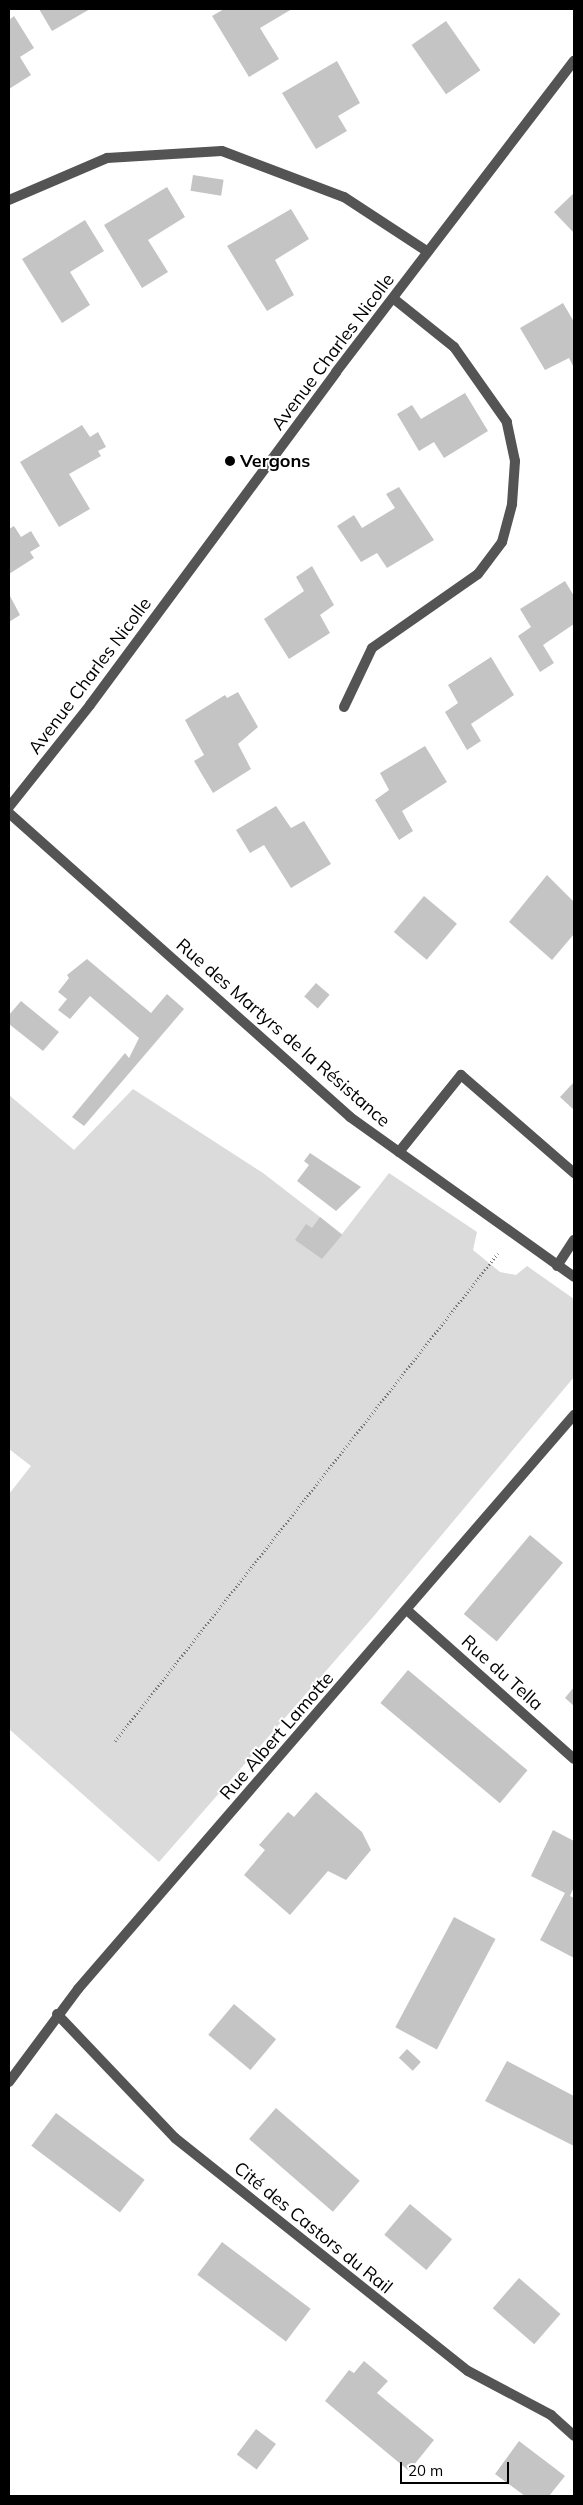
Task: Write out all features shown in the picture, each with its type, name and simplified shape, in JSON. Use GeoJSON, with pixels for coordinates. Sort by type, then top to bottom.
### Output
{"type":"FeatureCollection","features":[{"type":"Feature","properties":{"kind":"street","name":"Avenue Charles Nicolle"},"geometry":{"type":"LineString","coordinates":[[9,807],[90,705],[428,252],[574,61]]}},
{"type":"Feature","properties":{"kind":"street"},"geometry":{"type":"LineString","coordinates":[[9,200],[107,158],[222,151],[344,197],[428,252]]}},
{"type":"Feature","properties":{"kind":"street"},"geometry":{"type":"LineString","coordinates":[[344,707],[372,648],[478,574],[502,542],[512,504],[515,461],[507,422],[454,347],[394,299]]}},
{"type":"Feature","properties":{"kind":"street","name":"Rue des Martyrs de la Résistance"},"geometry":{"type":"LineString","coordinates":[[9,813],[350,1117],[574,1278]]}},
{"type":"Feature","properties":{"kind":"street"},"geometry":{"type":"LineString","coordinates":[[399,1152],[461,1075],[574,1172]]}},
{"type":"Feature","properties":{"kind":"street"},"geometry":{"type":"LineString","coordinates":[[557,1266],[574,1240]]}},
{"type":"Feature","properties":{"kind":"street","name":"Rue Albert Lamotte"},"geometry":{"type":"LineString","coordinates":[[9,2082],[57,2014],[408,1611],[574,1415]]}},
{"type":"Feature","properties":{"kind":"street","name":"Rue du Tella"},"geometry":{"type":"LineString","coordinates":[[408,1611],[574,1759]]}},
{"type":"Feature","properties":{"kind":"street","name":"Cité des Castors du Rail"},"geometry":{"type":"LineString","coordinates":[[57,2014],[175,2138],[468,2371],[551,2415],[574,2436]]}},
{"type":"Feature","properties":{"kind":"path"},"geometry":{"type":"LineString","coordinates":[[115,1742],[513,1235]]}},
{"type":"Feature","properties":{"kind":"shaded area"},"geometry":{"type":"Polygon","coordinates":[[[133,1089],[263,1173],[342,1234],[389,1173],[477,1232],[473,1250],[500,1272],[516,1275],[527,1266],[574,1299],[574,1377],[373,1617],[159,1862],[9,1729],[9,1494],[31,1466],[9,1449],[9,1095],[74,1150],[133,1089]]]}},
{"type":"Feature","properties":{"kind":"building"},"geometry":{"type":"Polygon","coordinates":[[[39,9],[90,9],[52,31],[39,9]]]}},
{"type":"Feature","properties":{"kind":"building"},"geometry":{"type":"Polygon","coordinates":[[[224,9],[292,9],[260,28],[279,59],[249,77],[212,16],[224,9]]]}},
{"type":"Feature","properties":{"kind":"building"},"geometry":{"type":"Polygon","coordinates":[[[14,16],[34,48],[20,57],[31,75],[9,89],[9,20],[14,16]]]}},
{"type":"Feature","properties":{"kind":"building"},"geometry":{"type":"Polygon","coordinates":[[[446,21],[480,70],[446,94],[412,45],[446,21]]]}},
{"type":"Feature","properties":{"kind":"building"},"geometry":{"type":"Polygon","coordinates":[[[337,61],[360,103],[338,116],[347,131],[316,149],[282,93],[337,61]]]}},
{"type":"Feature","properties":{"kind":"building"},"geometry":{"type":"Polygon","coordinates":[[[193,175],[224,180],[221,196],[190,191],[193,175]]]}},
{"type":"Feature","properties":{"kind":"building"},"geometry":{"type":"Polygon","coordinates":[[[167,187],[185,217],[148,240],[168,272],[142,288],[104,225],[167,187]]]}},
{"type":"Feature","properties":{"kind":"building"},"geometry":{"type":"Polygon","coordinates":[[[574,193],[574,233],[554,212],[574,193]]]}},
{"type":"Feature","properties":{"kind":"building"},"geometry":{"type":"Polygon","coordinates":[[[291,209],[309,239],[275,260],[294,295],[267,311],[227,246],[291,209]]]}},
{"type":"Feature","properties":{"kind":"building"},"geometry":{"type":"Polygon","coordinates":[[[85,220],[104,251],[70,272],[90,305],[62,323],[22,259],[85,220]]]}},
{"type":"Feature","properties":{"kind":"building"},"geometry":{"type":"Polygon","coordinates":[[[563,303],[574,322],[574,368],[569,358],[545,370],[520,328],[563,303]]]}},
{"type":"Feature","properties":{"kind":"building"},"geometry":{"type":"Polygon","coordinates":[[[465,393],[488,431],[444,458],[434,442],[419,451],[397,414],[412,405],[421,419],[465,393]]]}},
{"type":"Feature","properties":{"kind":"building"},"geometry":{"type":"Polygon","coordinates":[[[82,425],[90,437],[98,432],[106,447],[98,451],[101,456],[69,474],[90,509],[59,527],[20,462],[82,425]]]}},
{"type":"Feature","properties":{"kind":"building"},"geometry":{"type":"Polygon","coordinates":[[[399,487],[434,540],[387,568],[377,553],[361,562],[337,526],[354,515],[362,528],[395,508],[386,494],[399,487]]]}},
{"type":"Feature","properties":{"kind":"building"},"geometry":{"type":"Polygon","coordinates":[[[14,526],[21,537],[31,531],[40,546],[30,552],[34,558],[9,574],[9,529],[14,526]]]}},
{"type":"Feature","properties":{"kind":"building"},"geometry":{"type":"Polygon","coordinates":[[[312,566],[334,605],[320,615],[330,633],[289,659],[264,619],[304,591],[296,577],[312,566]]]}},
{"type":"Feature","properties":{"kind":"building"},"geometry":{"type":"Polygon","coordinates":[[[565,581],[574,596],[574,624],[543,645],[554,663],[540,672],[518,636],[531,627],[520,609],[565,581]]]}},
{"type":"Feature","properties":{"kind":"building"},"geometry":{"type":"Polygon","coordinates":[[[9,594],[20,615],[9,622],[9,594]]]}},
{"type":"Feature","properties":{"kind":"building"},"geometry":{"type":"Polygon","coordinates":[[[491,657],[514,695],[471,724],[481,741],[467,750],[445,712],[458,703],[448,685],[491,657]]]}},
{"type":"Feature","properties":{"kind":"building"},"geometry":{"type":"Polygon","coordinates":[[[238,692],[258,727],[238,744],[251,769],[213,793],[194,761],[204,755],[185,720],[225,695],[227,698],[238,692]]]}},
{"type":"Feature","properties":{"kind":"building"},"geometry":{"type":"Polygon","coordinates":[[[425,746],[447,782],[402,811],[413,831],[399,840],[375,800],[389,790],[380,773],[425,746]]]}},
{"type":"Feature","properties":{"kind":"building"},"geometry":{"type":"Polygon","coordinates":[[[276,806],[291,828],[304,821],[331,864],[291,888],[264,845],[250,853],[236,830],[276,806]]]}},
{"type":"Feature","properties":{"kind":"building"},"geometry":{"type":"Polygon","coordinates":[[[547,875],[574,902],[574,934],[552,960],[509,922],[547,875]]]}},
{"type":"Feature","properties":{"kind":"building"},"geometry":{"type":"Polygon","coordinates":[[[424,896],[457,924],[427,960],[394,932],[424,896]]]}},
{"type":"Feature","properties":{"kind":"building"},"geometry":{"type":"Polygon","coordinates":[[[87,959],[151,1013],[167,994],[184,1009],[84,1126],[72,1117],[125,1053],[129,1058],[139,1038],[90,996],[70,1019],[58,1010],[67,999],[58,992],[69,978],[67,975],[87,959]]]}},
{"type":"Feature","properties":{"kind":"building"},"geometry":{"type":"Polygon","coordinates":[[[316,983],[330,995],[318,1008],[304,997],[316,983]]]}},
{"type":"Feature","properties":{"kind":"building"},"geometry":{"type":"Polygon","coordinates":[[[21,1001],[59,1032],[43,1051],[9,1024],[9,1015],[21,1001]]]}},
{"type":"Feature","properties":{"kind":"building"},"geometry":{"type":"Polygon","coordinates":[[[574,1082],[574,1110],[560,1097],[574,1082]]]}},
{"type":"Feature","properties":{"kind":"building"},"geometry":{"type":"Polygon","coordinates":[[[310,1153],[361,1187],[336,1211],[297,1181],[309,1165],[304,1161],[310,1153]]]}},
{"type":"Feature","properties":{"kind":"building"},"geometry":{"type":"Polygon","coordinates":[[[320,1217],[342,1235],[322,1259],[295,1240],[306,1224],[312,1228],[320,1217]]]}},
{"type":"Feature","properties":{"kind":"building"},"geometry":{"type":"Polygon","coordinates":[[[530,1535],[563,1563],[497,1642],[464,1614],[530,1535]]]}},
{"type":"Feature","properties":{"kind":"building"},"geometry":{"type":"Polygon","coordinates":[[[408,1670],[528,1770],[500,1803],[380,1703],[408,1670]]]}},
{"type":"Feature","properties":{"kind":"building"},"geometry":{"type":"Polygon","coordinates":[[[574,1687],[574,1706],[565,1698],[574,1687]]]}},
{"type":"Feature","properties":{"kind":"building"},"geometry":{"type":"Polygon","coordinates":[[[316,1792],[362,1832],[371,1850],[346,1880],[328,1871],[290,1915],[244,1875],[265,1850],[259,1845],[288,1812],[294,1817],[316,1792]]]}},
{"type":"Feature","properties":{"kind":"building"},"geometry":{"type":"Polygon","coordinates":[[[553,1830],[574,1841],[574,1887],[570,1896],[574,1898],[574,1958],[540,1940],[565,1893],[531,1876],[553,1830]]]}},
{"type":"Feature","properties":{"kind":"building"},"geometry":{"type":"Polygon","coordinates":[[[454,1917],[495,1939],[437,2049],[395,2027],[454,1917]]]}},
{"type":"Feature","properties":{"kind":"building"},"geometry":{"type":"Polygon","coordinates":[[[234,2004],[276,2039],[250,2070],[208,2035],[234,2004]]]}},
{"type":"Feature","properties":{"kind":"building"},"geometry":{"type":"Polygon","coordinates":[[[407,2049],[421,2062],[413,2071],[399,2058],[407,2049]]]}},
{"type":"Feature","properties":{"kind":"building"},"geometry":{"type":"Polygon","coordinates":[[[507,2061],[574,2096],[574,2146],[485,2101],[507,2061]]]}},
{"type":"Feature","properties":{"kind":"building"},"geometry":{"type":"Polygon","coordinates":[[[276,2108],[360,2181],[333,2212],[249,2139],[276,2108]]]}},
{"type":"Feature","properties":{"kind":"building"},"geometry":{"type":"Polygon","coordinates":[[[56,2113],[145,2180],[120,2213],[31,2146],[56,2113]]]}},
{"type":"Feature","properties":{"kind":"building"},"geometry":{"type":"Polygon","coordinates":[[[410,2204],[452,2239],[426,2270],[384,2235],[410,2204]]]}},
{"type":"Feature","properties":{"kind":"building"},"geometry":{"type":"Polygon","coordinates":[[[222,2242],[311,2309],[286,2342],[197,2275],[222,2242]]]}},
{"type":"Feature","properties":{"kind":"building"},"geometry":{"type":"Polygon","coordinates":[[[519,2278],[561,2314],[534,2344],[493,2308],[519,2278]]]}},
{"type":"Feature","properties":{"kind":"building"},"geometry":{"type":"Polygon","coordinates":[[[364,2361],[388,2381],[377,2393],[434,2440],[409,2471],[325,2401],[349,2370],[354,2373],[364,2361]]]}},
{"type":"Feature","properties":{"kind":"building"},"geometry":{"type":"Polygon","coordinates":[[[256,2429],[276,2444],[257,2470],[237,2455],[256,2429]]]}},
{"type":"Feature","properties":{"kind":"building"},"geometry":{"type":"Polygon","coordinates":[[[519,2441],[565,2476],[549,2496],[525,2496],[495,2474],[519,2441]]]}},
{"type":"Feature","properties":{"kind":"place","name":"Vergons"},"geometry":{"type":"Point","coordinates":[230,461]}}]}
